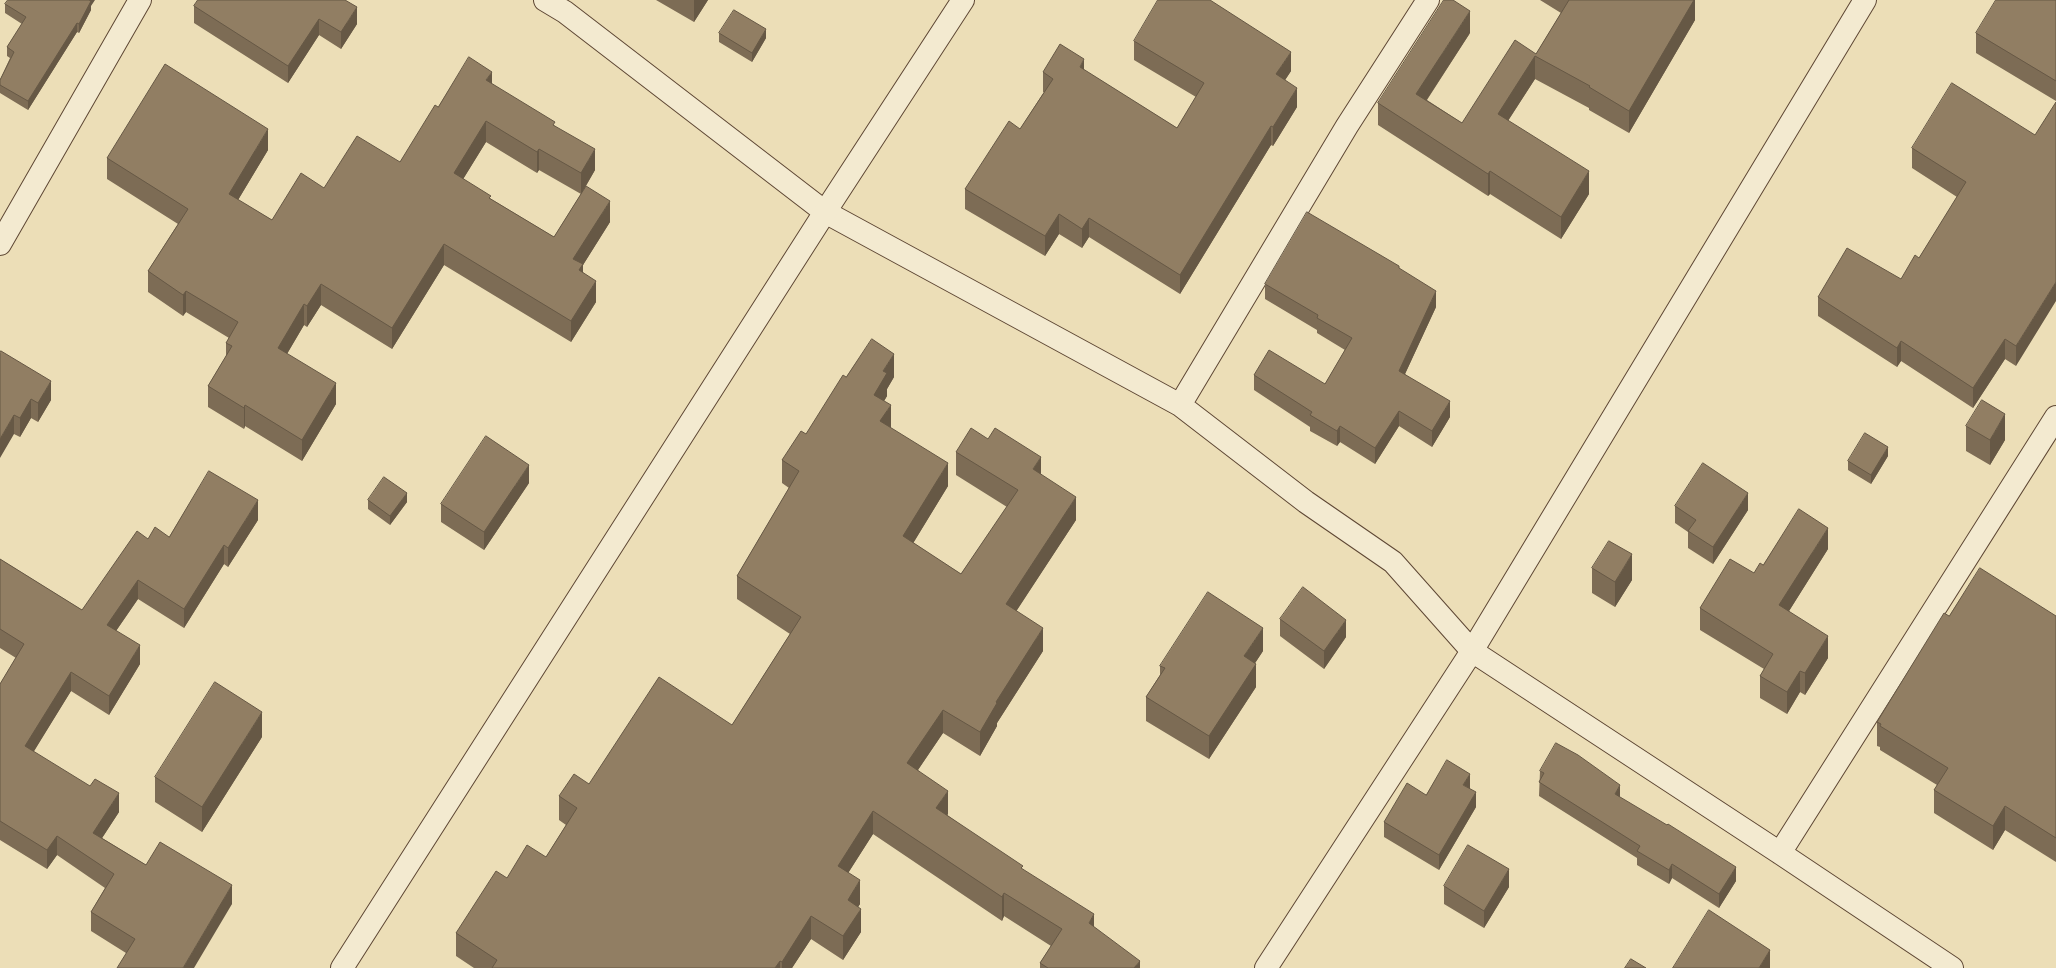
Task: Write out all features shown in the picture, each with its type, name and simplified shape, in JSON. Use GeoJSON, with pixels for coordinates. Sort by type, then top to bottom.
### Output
{"type":"FeatureCollection","features":[{"type":"Feature","properties":{"kind":"street"},"geometry":{"type":"LineString","coordinates":[[0,244],[140,0]]}},
{"type":"Feature","properties":{"kind":"street"},"geometry":{"type":"LineString","coordinates":[[545,0],[568,6],[825,212],[1180,405],[1306,502],[1393,562],[1472,651],[1780,852],[1952,968]]}},
{"type":"Feature","properties":{"kind":"street"},"geometry":{"type":"LineString","coordinates":[[342,968],[825,212],[963,0]]}},
{"type":"Feature","properties":{"kind":"street"},"geometry":{"type":"LineString","coordinates":[[1180,405],[1347,126],[1428,0]]}},
{"type":"Feature","properties":{"kind":"street"},"geometry":{"type":"LineString","coordinates":[[1266,968],[1472,651],[1865,0]]}},
{"type":"Feature","properties":{"kind":"street"},"geometry":{"type":"LineString","coordinates":[[1780,852],[2056,417]]}},
{"type":"Feature","properties":{"kind":"building"},"geometry":{"type":"Polygon","coordinates":[[[8,0],[91,1],[79,24],[77,23],[28,101],[0,85],[0,80],[14,52],[7,47],[26,17],[5,4],[8,0]]]}},
{"type":"Feature","properties":{"kind":"building"},"geometry":{"type":"Polygon","coordinates":[[[198,0],[345,0],[357,7],[341,32],[319,19],[288,66],[194,6],[198,0]]]}},
{"type":"Feature","properties":{"kind":"building"},"geometry":{"type":"Polygon","coordinates":[[[1158,0],[1210,0],[1291,52],[1276,74],[1297,88],[1273,127],[1271,126],[1180,275],[1089,218],[1082,229],[1059,214],[1045,236],[965,189],[1009,121],[1020,129],[1053,79],[1043,72],[1060,44],[1084,59],[1080,67],[1177,128],[1204,83],[1134,41],[1158,0]]]}},
{"type":"Feature","properties":{"kind":"building"},"geometry":{"type":"Polygon","coordinates":[[[1444,0],[1453,0],[1470,11],[1416,94],[1462,123],[1515,40],[1536,54],[1569,0],[1694,0],[1629,111],[1589,87],[1590,86],[1535,56],[1498,114],[1589,171],[1561,217],[1490,171],[1488,174],[1378,103],[1444,0]]]}},
{"type":"Feature","properties":{"kind":"building"},"geometry":{"type":"Polygon","coordinates":[[[1996,0],[2056,0],[2056,81],[1976,33],[1996,0]]]}},
{"type":"Feature","properties":{"kind":"building"},"geometry":{"type":"Polygon","coordinates":[[[734,10],[766,29],[752,53],[719,33],[734,10]]]}},
{"type":"Feature","properties":{"kind":"building"},"geometry":{"type":"Polygon","coordinates":[[[469,57],[492,72],[486,80],[555,122],[553,125],[595,149],[581,173],[539,149],[537,152],[486,121],[454,173],[491,196],[489,198],[554,237],[586,186],[610,201],[573,259],[583,264],[579,270],[596,281],[571,321],[444,244],[392,328],[321,284],[307,306],[304,304],[278,348],[336,383],[302,440],[245,405],[244,408],[208,386],[232,346],[226,343],[238,322],[186,291],[183,295],[148,271],[188,209],[107,158],[165,64],[268,129],[229,194],[272,220],[301,173],[324,188],[357,136],[400,162],[435,105],[438,107],[469,57]]]}},
{"type":"Feature","properties":{"kind":"building"},"geometry":{"type":"Polygon","coordinates":[[[1952,83],[2035,135],[2056,102],[2056,282],[2016,346],[2005,339],[1973,388],[1901,341],[1897,348],[1818,297],[1847,248],[1901,279],[1915,255],[1919,258],[1966,182],[1912,148],[1952,83]]]}},
{"type":"Feature","properties":{"kind":"building"},"geometry":{"type":"Polygon","coordinates":[[[1307,212],[1399,266],[1399,268],[1436,291],[1399,371],[1450,401],[1432,431],[1399,411],[1375,448],[1340,426],[1337,431],[1310,415],[1312,412],[1254,375],[1269,350],[1325,384],[1352,338],[1317,318],[1318,315],[1265,284],[1307,212]]]}},
{"type":"Feature","properties":{"kind":"building"},"geometry":{"type":"Polygon","coordinates":[[[872,339],[894,354],[883,371],[887,373],[874,395],[891,405],[880,421],[948,463],[903,536],[961,574],[1018,490],[956,452],[971,428],[988,439],[995,428],[1041,457],[1033,469],[1076,497],[1006,604],[1043,628],[996,702],[997,703],[980,732],[943,710],[907,763],[948,791],[936,808],[1023,866],[1021,868],[1094,914],[1089,923],[1140,961],[1134,968],[1048,968],[1040,963],[1062,929],[1004,893],[1002,897],[873,811],[838,866],[860,880],[848,900],[861,909],[843,936],[811,916],[782,962],[780,961],[775,968],[492,968],[497,960],[456,933],[496,871],[507,878],[527,845],[546,857],[577,808],[559,796],[574,774],[589,784],[659,677],[732,725],[801,617],[737,576],[799,471],[782,460],[801,431],[806,434],[843,375],[846,377],[872,339]]]}},
{"type":"Feature","properties":{"kind":"building"},"geometry":{"type":"Polygon","coordinates":[[[1,351],[51,381],[38,403],[31,399],[20,418],[14,415],[0,439],[0,353],[1,351]]]}},
{"type":"Feature","properties":{"kind":"building"},"geometry":{"type":"Polygon","coordinates":[[[1982,400],[2005,414],[1990,440],[1966,426],[1982,400]]]}},
{"type":"Feature","properties":{"kind":"building"},"geometry":{"type":"Polygon","coordinates":[[[1865,433],[1888,447],[1871,475],[1848,461],[1865,433]]]}},
{"type":"Feature","properties":{"kind":"building"},"geometry":{"type":"Polygon","coordinates":[[[486,436],[529,465],[484,532],[441,504],[486,436]]]}},
{"type":"Feature","properties":{"kind":"building"},"geometry":{"type":"Polygon","coordinates":[[[1703,463],[1748,493],[1713,547],[1688,531],[1696,520],[1675,506],[1703,463]]]}},
{"type":"Feature","properties":{"kind":"building"},"geometry":{"type":"Polygon","coordinates":[[[209,471],[258,500],[228,548],[224,545],[184,609],[138,580],[107,625],[140,645],[109,696],[71,672],[25,746],[90,786],[95,779],[119,793],[93,833],[146,865],[160,842],[232,885],[183,968],[117,968],[135,939],[91,912],[114,874],[57,836],[47,850],[0,821],[0,684],[24,644],[0,629],[0,559],[82,610],[137,531],[148,539],[155,527],[169,537],[209,471]]]}},
{"type":"Feature","properties":{"kind":"building"},"geometry":{"type":"Polygon","coordinates":[[[384,477],[407,493],[390,516],[368,500],[384,477]]]}},
{"type":"Feature","properties":{"kind":"building"},"geometry":{"type":"Polygon","coordinates":[[[1799,509],[1828,528],[1779,605],[1828,636],[1805,673],[1800,671],[1787,692],[1760,676],[1773,654],[1700,608],[1730,559],[1754,573],[1760,563],[1763,565],[1799,509]]]}},
{"type":"Feature","properties":{"kind":"building"},"geometry":{"type":"Polygon","coordinates":[[[1609,541],[1632,554],[1615,582],[1592,568],[1609,541]]]}},
{"type":"Feature","properties":{"kind":"building"},"geometry":{"type":"Polygon","coordinates":[[[1980,568],[2056,616],[2056,838],[2005,806],[1993,826],[1934,790],[1948,768],[1880,726],[1881,724],[1877,722],[1944,613],[1949,616],[1980,568]]]}},
{"type":"Feature","properties":{"kind":"building"},"geometry":{"type":"Polygon","coordinates":[[[1303,587],[1346,620],[1324,651],[1280,619],[1303,587]]]}},
{"type":"Feature","properties":{"kind":"building"},"geometry":{"type":"Polygon","coordinates":[[[1208,592],[1263,628],[1244,656],[1256,664],[1209,736],[1146,697],[1165,668],[1160,666],[1208,592]]]}},
{"type":"Feature","properties":{"kind":"building"},"geometry":{"type":"Polygon","coordinates":[[[215,682],[262,712],[202,807],[155,777],[215,682]]]}},
{"type":"Feature","properties":{"kind":"building"},"geometry":{"type":"Polygon","coordinates":[[[1556,743],[1578,755],[1620,785],[1615,794],[1667,825],[1668,824],[1736,867],[1719,894],[1672,864],[1669,870],[1637,851],[1640,846],[1539,782],[1544,773],[1540,771],[1556,743]]]}},
{"type":"Feature","properties":{"kind":"building"},"geometry":{"type":"Polygon","coordinates":[[[1447,760],[1470,774],[1463,785],[1476,792],[1439,855],[1384,822],[1407,783],[1426,795],[1447,760]]]}},
{"type":"Feature","properties":{"kind":"building"},"geometry":{"type":"Polygon","coordinates":[[[1468,845],[1509,869],[1484,911],[1444,886],[1468,845]]]}},
{"type":"Feature","properties":{"kind":"building"},"geometry":{"type":"Polygon","coordinates":[[[1709,910],[1770,950],[1759,968],[1673,968],[1709,910]]]}},
{"type":"Feature","properties":{"kind":"building"},"geometry":{"type":"Polygon","coordinates":[[[1631,959],[1646,968],[1625,968],[1631,959]]]}}]}
